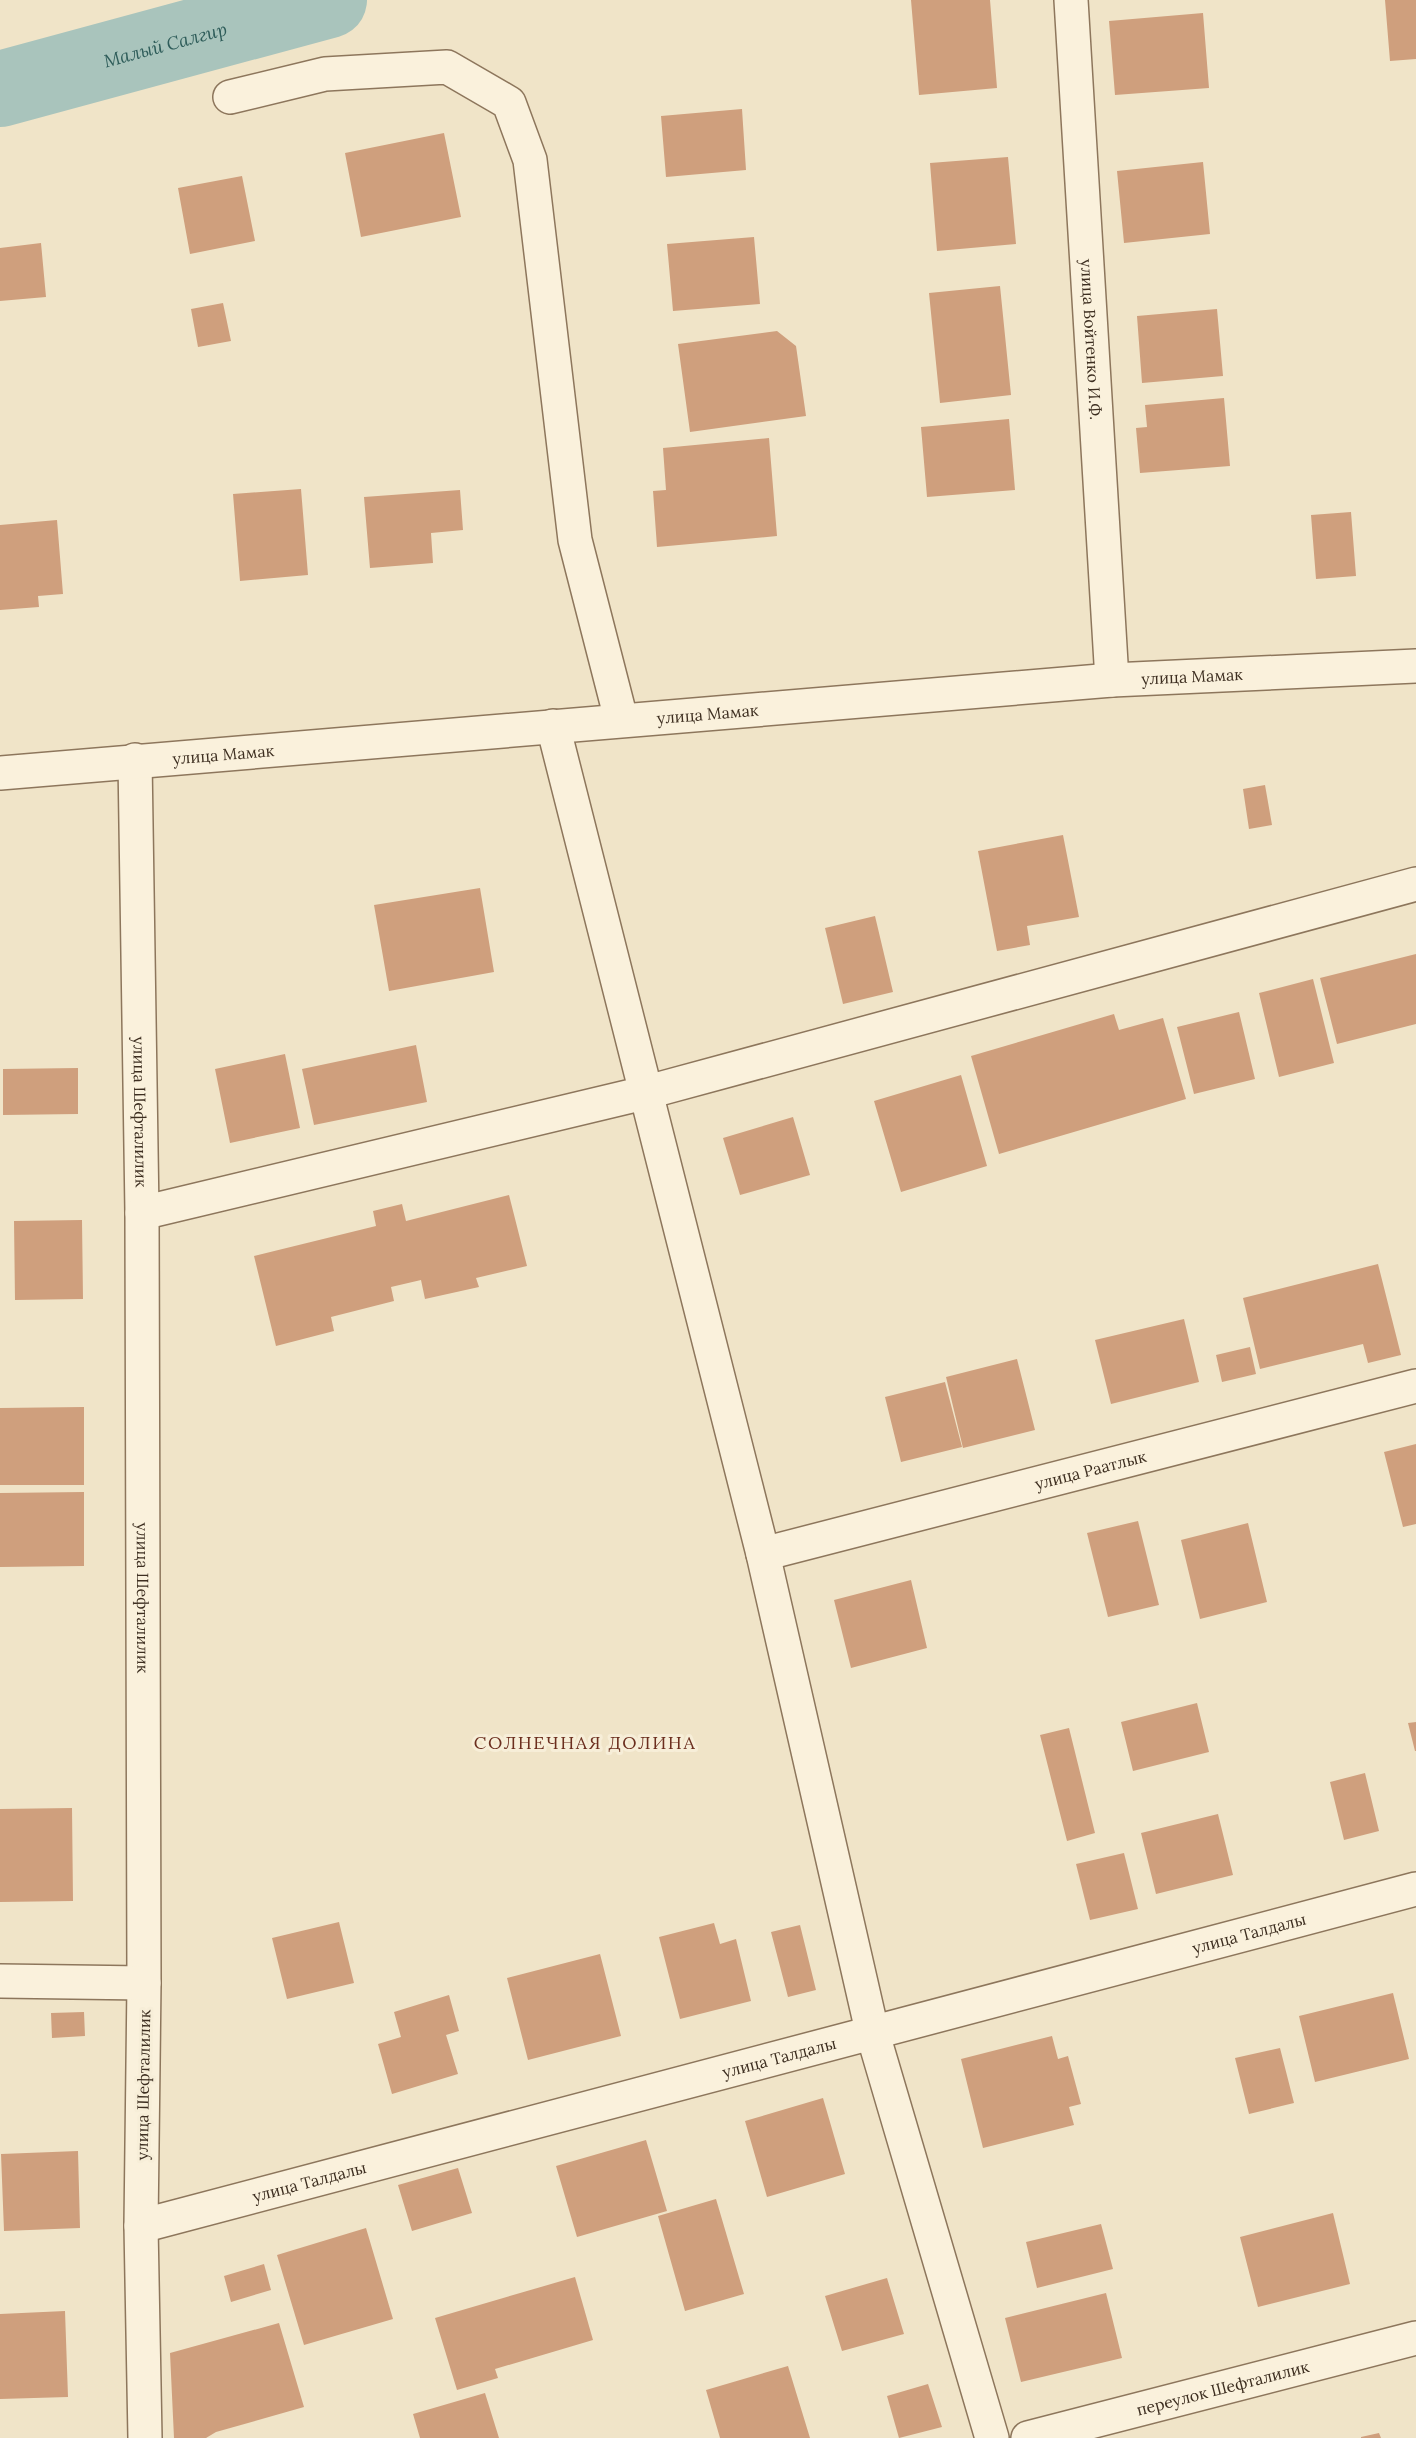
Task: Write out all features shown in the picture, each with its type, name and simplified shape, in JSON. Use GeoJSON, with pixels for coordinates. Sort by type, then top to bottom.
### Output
{"type":"FeatureCollection","features":[{"type":"Feature","properties":{"kind":"street","name":"улица Войтенко И.Ф."},"geometry":{"type":"LineString","coordinates":[[1071,0],[1112,680]]}},
{"type":"Feature","properties":{"kind":"street"},"geometry":{"type":"LineString","coordinates":[[230,97],[325,74],[447,67],[509,103],[530,160],[574,540],[621,720]]}},
{"type":"Feature","properties":{"kind":"street","name":"улица Мамак"},"geometry":{"type":"LineString","coordinates":[[0,773],[1112,680],[1416,666]]}},
{"type":"Feature","properties":{"kind":"street"},"geometry":{"type":"LineString","coordinates":[[553,726],[644,1093],[763,1554],[872,2031],[992,2438]]}},
{"type":"Feature","properties":{"kind":"street","name":"улица Шефталилик"},"geometry":{"type":"LineString","coordinates":[[135,760],[142,1213],[144,1983],[141,2226],[145,2438]]}},
{"type":"Feature","properties":{"kind":"street"},"geometry":{"type":"LineString","coordinates":[[142,1213],[644,1093],[1416,884]]}},
{"type":"Feature","properties":{"kind":"street","name":"улица Раатлык"},"geometry":{"type":"LineString","coordinates":[[763,1554],[1416,1386]]}},
{"type":"Feature","properties":{"kind":"street","name":"улица Талдалы"},"geometry":{"type":"LineString","coordinates":[[141,2226],[1416,1889]]}},
{"type":"Feature","properties":{"kind":"street"},"geometry":{"type":"LineString","coordinates":[[0,1981],[144,1983]]}},
{"type":"Feature","properties":{"kind":"street","name":"переулок Шефталилик"},"geometry":{"type":"LineString","coordinates":[[1028,2438],[1416,2338]]}},
{"type":"Feature","properties":{"kind":"building"},"geometry":{"type":"Polygon","coordinates":[[[911,0],[990,0],[997,88],[919,95],[911,0]]]}},
{"type":"Feature","properties":{"kind":"building"},"geometry":{"type":"Polygon","coordinates":[[[1385,0],[1416,0],[1416,59],[1390,61],[1385,0]]]}},
{"type":"Feature","properties":{"kind":"building"},"geometry":{"type":"Polygon","coordinates":[[[1203,13],[1209,88],[1115,95],[1109,21],[1203,13]]]}},
{"type":"Feature","properties":{"kind":"building"},"geometry":{"type":"Polygon","coordinates":[[[742,109],[746,170],[666,177],[661,116],[742,109]]]}},
{"type":"Feature","properties":{"kind":"building"},"geometry":{"type":"Polygon","coordinates":[[[444,133],[461,217],[361,237],[345,153],[444,133]]]}},
{"type":"Feature","properties":{"kind":"building"},"geometry":{"type":"Polygon","coordinates":[[[1008,157],[1016,244],[937,251],[930,163],[1008,157]]]}},
{"type":"Feature","properties":{"kind":"building"},"geometry":{"type":"Polygon","coordinates":[[[1203,162],[1210,234],[1124,243],[1117,171],[1203,162]]]}},
{"type":"Feature","properties":{"kind":"building"},"geometry":{"type":"Polygon","coordinates":[[[242,176],[255,241],[190,254],[178,188],[242,176]]]}},
{"type":"Feature","properties":{"kind":"building"},"geometry":{"type":"Polygon","coordinates":[[[754,237],[760,304],[673,311],[667,244],[754,237]]]}},
{"type":"Feature","properties":{"kind":"building"},"geometry":{"type":"Polygon","coordinates":[[[41,243],[46,297],[0,301],[0,248],[41,243]]]}},
{"type":"Feature","properties":{"kind":"building"},"geometry":{"type":"Polygon","coordinates":[[[1000,286],[1011,395],[940,403],[929,293],[1000,286]]]}},
{"type":"Feature","properties":{"kind":"building"},"geometry":{"type":"Polygon","coordinates":[[[223,303],[231,341],[198,347],[191,309],[223,303]]]}},
{"type":"Feature","properties":{"kind":"building"},"geometry":{"type":"Polygon","coordinates":[[[1217,309],[1223,376],[1142,383],[1137,316],[1217,309]]]}},
{"type":"Feature","properties":{"kind":"building"},"geometry":{"type":"Polygon","coordinates":[[[777,331],[796,346],[806,416],[690,432],[678,344],[777,331]]]}},
{"type":"Feature","properties":{"kind":"building"},"geometry":{"type":"Polygon","coordinates":[[[1224,398],[1230,466],[1140,473],[1136,428],[1147,427],[1145,405],[1224,398]]]}},
{"type":"Feature","properties":{"kind":"building"},"geometry":{"type":"Polygon","coordinates":[[[1009,419],[1015,490],[927,497],[921,427],[1009,419]]]}},
{"type":"Feature","properties":{"kind":"building"},"geometry":{"type":"Polygon","coordinates":[[[769,438],[777,536],[657,547],[653,491],[666,490],[663,448],[769,438]]]}},
{"type":"Feature","properties":{"kind":"building"},"geometry":{"type":"Polygon","coordinates":[[[301,489],[308,575],[240,581],[233,494],[301,489]]]}},
{"type":"Feature","properties":{"kind":"building"},"geometry":{"type":"Polygon","coordinates":[[[460,490],[463,530],[431,533],[433,563],[370,568],[364,497],[460,490]]]}},
{"type":"Feature","properties":{"kind":"building"},"geometry":{"type":"Polygon","coordinates":[[[1351,512],[1356,576],[1316,579],[1311,515],[1351,512]]]}},
{"type":"Feature","properties":{"kind":"building"},"geometry":{"type":"Polygon","coordinates":[[[57,520],[63,594],[38,596],[39,607],[0,610],[0,525],[57,520]]]}},
{"type":"Feature","properties":{"kind":"building"},"geometry":{"type":"Polygon","coordinates":[[[1265,785],[1272,825],[1249,829],[1243,789],[1265,785]]]}},
{"type":"Feature","properties":{"kind":"building"},"geometry":{"type":"Polygon","coordinates":[[[1063,835],[1079,917],[1027,926],[1030,945],[997,951],[978,851],[1063,835]]]}},
{"type":"Feature","properties":{"kind":"building"},"geometry":{"type":"Polygon","coordinates":[[[480,888],[494,972],[389,991],[374,905],[480,888]]]}},
{"type":"Feature","properties":{"kind":"building"},"geometry":{"type":"Polygon","coordinates":[[[875,916],[893,992],[843,1004],[825,928],[875,916]]]}},
{"type":"Feature","properties":{"kind":"building"},"geometry":{"type":"Polygon","coordinates":[[[1416,954],[1416,1024],[1337,1044],[1320,978],[1416,954]]]}},
{"type":"Feature","properties":{"kind":"building"},"geometry":{"type":"Polygon","coordinates":[[[1313,979],[1334,1063],[1279,1077],[1259,993],[1313,979]]]}},
{"type":"Feature","properties":{"kind":"building"},"geometry":{"type":"Polygon","coordinates":[[[1239,1012],[1255,1079],[1194,1094],[1177,1027],[1239,1012]]]}},
{"type":"Feature","properties":{"kind":"building"},"geometry":{"type":"Polygon","coordinates":[[[1114,1014],[1119,1030],[1163,1018],[1186,1099],[999,1154],[971,1056],[1114,1014]]]}},
{"type":"Feature","properties":{"kind":"building"},"geometry":{"type":"Polygon","coordinates":[[[416,1045],[427,1102],[314,1125],[302,1069],[416,1045]]]}},
{"type":"Feature","properties":{"kind":"building"},"geometry":{"type":"Polygon","coordinates":[[[285,1054],[300,1128],[230,1143],[215,1069],[285,1054]]]}},
{"type":"Feature","properties":{"kind":"building"},"geometry":{"type":"Polygon","coordinates":[[[78,1068],[78,1114],[3,1115],[3,1069],[78,1068]]]}},
{"type":"Feature","properties":{"kind":"building"},"geometry":{"type":"Polygon","coordinates":[[[961,1075],[987,1166],[901,1192],[874,1101],[961,1075]]]}},
{"type":"Feature","properties":{"kind":"building"},"geometry":{"type":"Polygon","coordinates":[[[793,1117],[810,1175],[740,1195],[723,1138],[793,1117]]]}},
{"type":"Feature","properties":{"kind":"building"},"geometry":{"type":"Polygon","coordinates":[[[509,1195],[527,1266],[476,1278],[479,1287],[425,1299],[421,1280],[391,1287],[394,1301],[331,1317],[334,1331],[276,1346],[254,1256],[376,1226],[373,1211],[402,1204],[406,1221],[509,1195]]]}},
{"type":"Feature","properties":{"kind":"building"},"geometry":{"type":"Polygon","coordinates":[[[82,1220],[83,1299],[15,1300],[14,1221],[82,1220]]]}},
{"type":"Feature","properties":{"kind":"building"},"geometry":{"type":"Polygon","coordinates":[[[1378,1264],[1401,1355],[1368,1363],[1363,1344],[1260,1369],[1243,1298],[1378,1264]]]}},
{"type":"Feature","properties":{"kind":"building"},"geometry":{"type":"Polygon","coordinates":[[[1184,1319],[1199,1382],[1111,1404],[1095,1340],[1184,1319]]]}},
{"type":"Feature","properties":{"kind":"building"},"geometry":{"type":"Polygon","coordinates":[[[1250,1347],[1256,1374],[1222,1382],[1216,1355],[1250,1347]]]}},
{"type":"Feature","properties":{"kind":"building"},"geometry":{"type":"Polygon","coordinates":[[[1017,1359],[1035,1430],[963,1448],[946,1377],[1017,1359]]]}},
{"type":"Feature","properties":{"kind":"building"},"geometry":{"type":"Polygon","coordinates":[[[945,1382],[962,1447],[901,1462],[885,1397],[945,1382]]]}},
{"type":"Feature","properties":{"kind":"building"},"geometry":{"type":"Polygon","coordinates":[[[84,1407],[84,1485],[0,1485],[0,1408],[84,1407]]]}},
{"type":"Feature","properties":{"kind":"building"},"geometry":{"type":"Polygon","coordinates":[[[1416,1444],[1416,1524],[1403,1527],[1384,1452],[1416,1444]]]}},
{"type":"Feature","properties":{"kind":"building"},"geometry":{"type":"Polygon","coordinates":[[[84,1492],[84,1566],[0,1567],[0,1493],[84,1492]]]}},
{"type":"Feature","properties":{"kind":"building"},"geometry":{"type":"Polygon","coordinates":[[[1138,1521],[1159,1605],[1108,1617],[1087,1533],[1138,1521]]]}},
{"type":"Feature","properties":{"kind":"building"},"geometry":{"type":"Polygon","coordinates":[[[1248,1523],[1267,1602],[1200,1619],[1181,1540],[1248,1523]]]}},
{"type":"Feature","properties":{"kind":"building"},"geometry":{"type":"Polygon","coordinates":[[[911,1580],[927,1648],[851,1668],[834,1600],[911,1580]]]}},
{"type":"Feature","properties":{"kind":"building"},"geometry":{"type":"Polygon","coordinates":[[[1197,1703],[1209,1752],[1133,1771],[1121,1722],[1197,1703]]]}},
{"type":"Feature","properties":{"kind":"building"},"geometry":{"type":"Polygon","coordinates":[[[1416,1722],[1416,1751],[1415,1751],[1408,1723],[1416,1722]]]}},
{"type":"Feature","properties":{"kind":"building"},"geometry":{"type":"Polygon","coordinates":[[[1069,1728],[1095,1833],[1067,1841],[1040,1735],[1069,1728]]]}},
{"type":"Feature","properties":{"kind":"building"},"geometry":{"type":"Polygon","coordinates":[[[1365,1773],[1379,1831],[1344,1840],[1330,1782],[1365,1773]]]}},
{"type":"Feature","properties":{"kind":"building"},"geometry":{"type":"Polygon","coordinates":[[[72,1808],[73,1901],[0,1902],[0,1809],[72,1808]]]}},
{"type":"Feature","properties":{"kind":"building"},"geometry":{"type":"Polygon","coordinates":[[[1218,1814],[1233,1875],[1156,1894],[1141,1833],[1218,1814]]]}},
{"type":"Feature","properties":{"kind":"building"},"geometry":{"type":"Polygon","coordinates":[[[1124,1853],[1138,1909],[1090,1920],[1076,1864],[1124,1853]]]}},
{"type":"Feature","properties":{"kind":"building"},"geometry":{"type":"Polygon","coordinates":[[[339,1922],[354,1983],[287,1999],[272,1938],[339,1922]]]}},
{"type":"Feature","properties":{"kind":"building"},"geometry":{"type":"Polygon","coordinates":[[[714,1923],[720,1944],[736,1939],[751,2001],[680,2019],[659,1937],[714,1923]]]}},
{"type":"Feature","properties":{"kind":"building"},"geometry":{"type":"Polygon","coordinates":[[[800,1925],[816,1990],[788,1997],[771,1932],[800,1925]]]}},
{"type":"Feature","properties":{"kind":"building"},"geometry":{"type":"Polygon","coordinates":[[[600,1954],[621,2036],[528,2060],[507,1978],[600,1954]]]}},
{"type":"Feature","properties":{"kind":"building"},"geometry":{"type":"Polygon","coordinates":[[[1393,1993],[1409,2059],[1315,2082],[1299,2016],[1393,1993]]]}},
{"type":"Feature","properties":{"kind":"building"},"geometry":{"type":"Polygon","coordinates":[[[449,1995],[459,2031],[446,2035],[458,2074],[392,2094],[378,2044],[401,2037],[394,2012],[449,1995]]]}},
{"type":"Feature","properties":{"kind":"building"},"geometry":{"type":"Polygon","coordinates":[[[84,2012],[85,2036],[52,2038],[51,2013],[84,2012]]]}},
{"type":"Feature","properties":{"kind":"building"},"geometry":{"type":"Polygon","coordinates":[[[1052,2036],[1058,2059],[1068,2056],[1081,2104],[1069,2107],[1074,2125],[983,2148],[961,2059],[1052,2036]]]}},
{"type":"Feature","properties":{"kind":"building"},"geometry":{"type":"Polygon","coordinates":[[[1280,2048],[1294,2103],[1249,2114],[1235,2058],[1280,2048]]]}},
{"type":"Feature","properties":{"kind":"building"},"geometry":{"type":"Polygon","coordinates":[[[823,2098],[845,2174],[767,2197],[745,2121],[823,2098]]]}},
{"type":"Feature","properties":{"kind":"building"},"geometry":{"type":"Polygon","coordinates":[[[646,2140],[667,2211],[577,2237],[556,2166],[646,2140]]]}},
{"type":"Feature","properties":{"kind":"building"},"geometry":{"type":"Polygon","coordinates":[[[78,2151],[80,2228],[4,2231],[1,2154],[78,2151]]]}},
{"type":"Feature","properties":{"kind":"building"},"geometry":{"type":"Polygon","coordinates":[[[458,2168],[472,2213],[412,2231],[398,2185],[458,2168]]]}},
{"type":"Feature","properties":{"kind":"building"},"geometry":{"type":"Polygon","coordinates":[[[716,2199],[744,2294],[685,2311],[658,2216],[716,2199]]]}},
{"type":"Feature","properties":{"kind":"building"},"geometry":{"type":"Polygon","coordinates":[[[1333,2213],[1350,2284],[1258,2307],[1240,2237],[1333,2213]]]}},
{"type":"Feature","properties":{"kind":"building"},"geometry":{"type":"Polygon","coordinates":[[[1101,2224],[1113,2269],[1037,2288],[1026,2242],[1101,2224]]]}},
{"type":"Feature","properties":{"kind":"building"},"geometry":{"type":"Polygon","coordinates":[[[366,2228],[393,2319],[304,2345],[277,2255],[366,2228]]]}},
{"type":"Feature","properties":{"kind":"building"},"geometry":{"type":"Polygon","coordinates":[[[264,2264],[271,2290],[231,2302],[224,2276],[264,2264]]]}},
{"type":"Feature","properties":{"kind":"building"},"geometry":{"type":"Polygon","coordinates":[[[575,2277],[593,2340],[495,2369],[498,2378],[457,2390],[435,2318],[575,2277]]]}},
{"type":"Feature","properties":{"kind":"building"},"geometry":{"type":"Polygon","coordinates":[[[887,2278],[904,2334],[842,2351],[825,2296],[887,2278]]]}},
{"type":"Feature","properties":{"kind":"building"},"geometry":{"type":"Polygon","coordinates":[[[1106,2293],[1122,2358],[1021,2382],[1005,2318],[1106,2293]]]}},
{"type":"Feature","properties":{"kind":"building"},"geometry":{"type":"Polygon","coordinates":[[[65,2311],[68,2397],[0,2399],[0,2314],[65,2311]]]}},
{"type":"Feature","properties":{"kind":"building"},"geometry":{"type":"Polygon","coordinates":[[[279,2323],[304,2407],[216,2432],[206,2438],[174,2438],[170,2353],[279,2323]]]}},
{"type":"Feature","properties":{"kind":"building"},"geometry":{"type":"Polygon","coordinates":[[[788,2366],[810,2438],[720,2438],[706,2390],[788,2366]]]}},
{"type":"Feature","properties":{"kind":"building"},"geometry":{"type":"Polygon","coordinates":[[[928,2384],[942,2427],[899,2438],[887,2396],[928,2384]]]}},
{"type":"Feature","properties":{"kind":"building"},"geometry":{"type":"Polygon","coordinates":[[[485,2393],[499,2438],[420,2438],[413,2414],[485,2393]]]}},
{"type":"Feature","properties":{"kind":"building"},"geometry":{"type":"Polygon","coordinates":[[[1379,2433],[1381,2438],[1361,2438],[1361,2437],[1379,2433]]]}},
{"type":"Feature","properties":{"kind":"waterway","name":"Малый Салгир"},"geometry":{"type":"LineString","coordinates":[[0,89],[329,0]]}},
{"type":"Feature","properties":{"kind":"district","name":"СОЛНЕЧНАЯ ДОЛИНА"},"geometry":{"type":"Point","coordinates":[585,1742]}}]}
